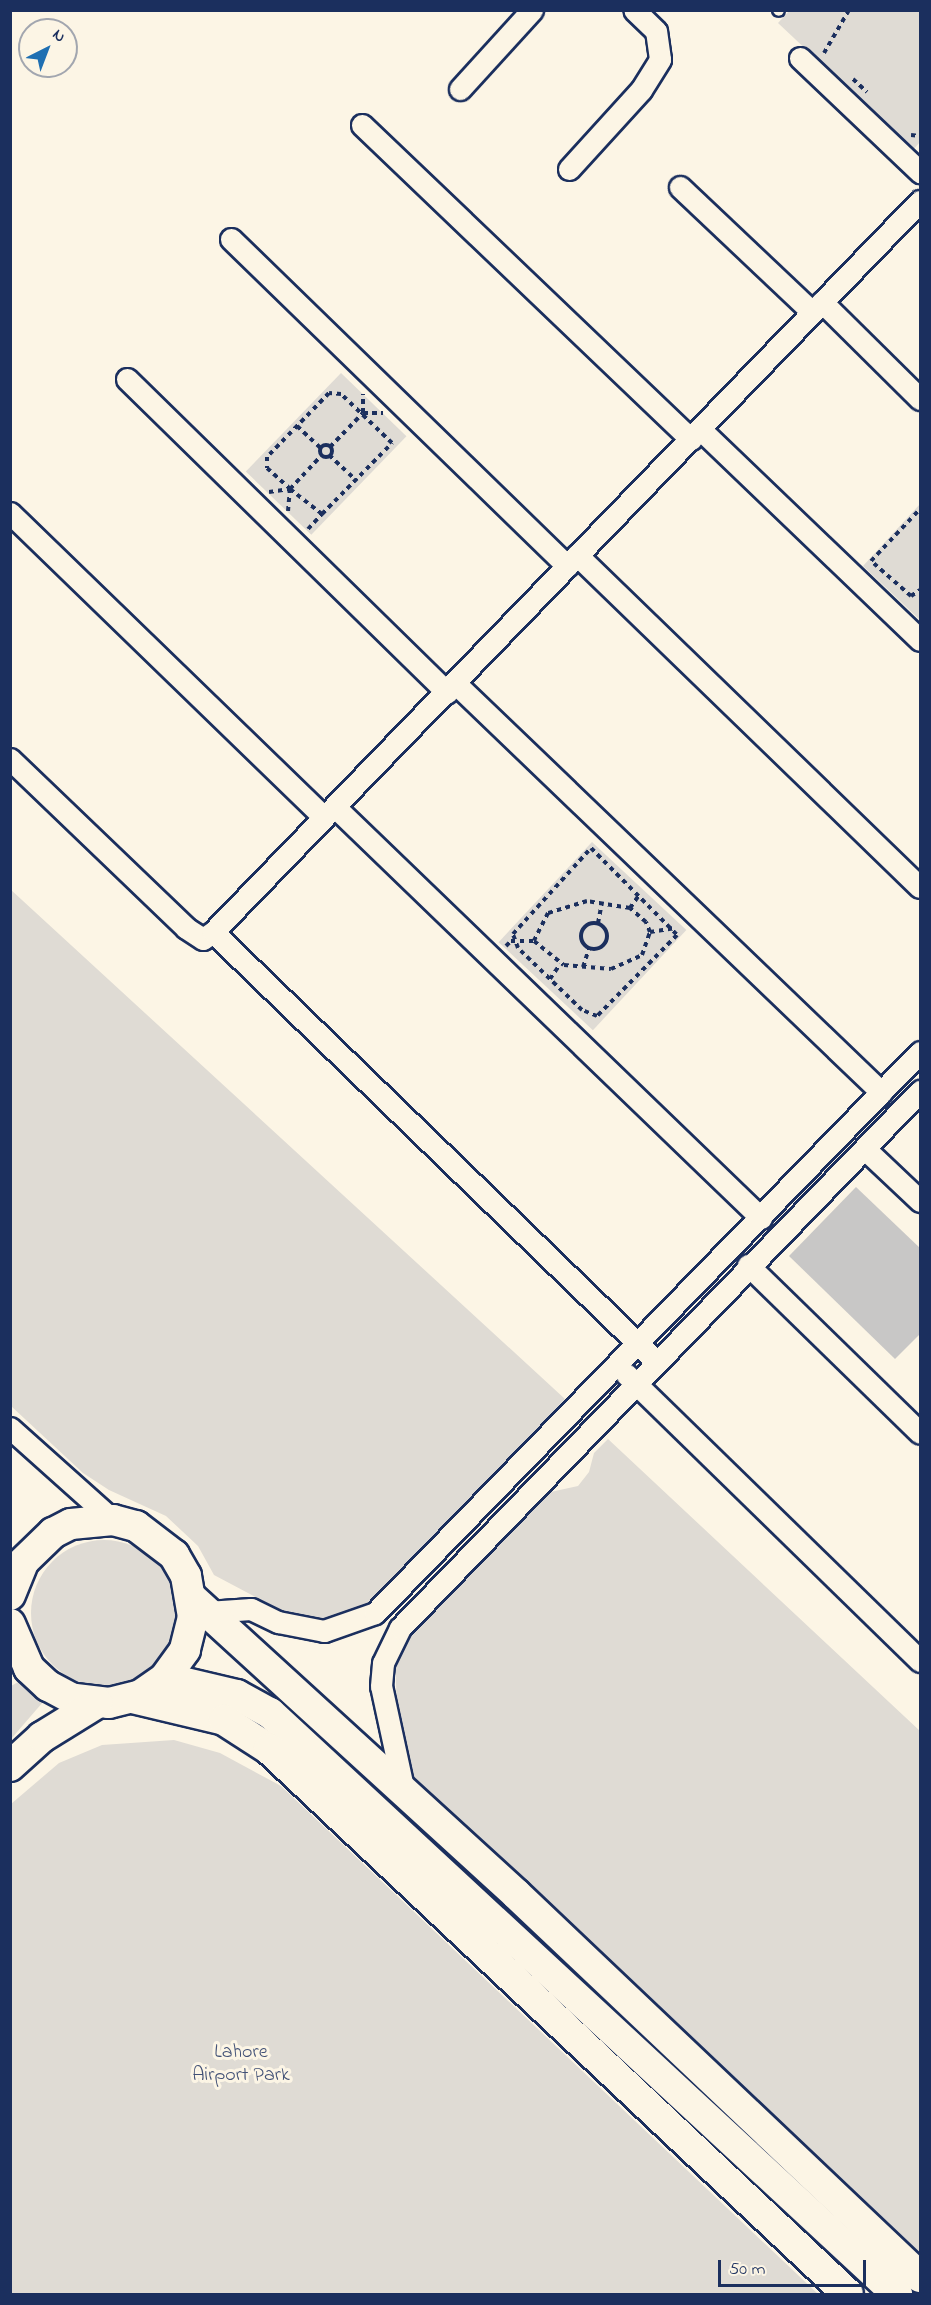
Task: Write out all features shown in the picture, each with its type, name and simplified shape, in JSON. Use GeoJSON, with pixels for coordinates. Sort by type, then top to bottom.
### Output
{"type":"FeatureCollection","features":[{"type":"Feature","properties":{"kind":"street"},"geometry":{"type":"LineString","coordinates":[[460,89],[532,10]]}},
{"type":"Feature","properties":{"kind":"street"},"geometry":{"type":"LineString","coordinates":[[569,169],[641,90],[660,59],[656,31],[634,10]]}},
{"type":"Feature","properties":{"kind":"street"},"geometry":{"type":"LineString","coordinates":[[800,57],[921,172]]}},
{"type":"Feature","properties":{"kind":"street"},"geometry":{"type":"LineString","coordinates":[[362,125],[921,640]]}},
{"type":"Feature","properties":{"kind":"street"},"geometry":{"type":"LineString","coordinates":[[680,187],[921,399]]}},
{"type":"Feature","properties":{"kind":"street"},"geometry":{"type":"LineString","coordinates":[[10,759],[186,928],[203,939],[213,933],[921,201]]}},
{"type":"Feature","properties":{"kind":"street"},"geometry":{"type":"LineString","coordinates":[[231,239],[921,887]]}},
{"type":"Feature","properties":{"kind":"street"},"geometry":{"type":"LineString","coordinates":[[127,378],[451,687],[693,911],[881,1092]]}},
{"type":"Feature","properties":{"kind":"street"},"geometry":{"type":"LineString","coordinates":[[10,513],[330,812],[493,959],[761,1218]]}},
{"type":"Feature","properties":{"kind":"street"},"geometry":{"type":"LineString","coordinates":[[213,933],[657,1362]]}},
{"type":"Feature","properties":{"kind":"street"},"geometry":{"type":"LineString","coordinates":[[200,1606],[251,1609],[278,1623],[324,1631],[375,1613],[921,1052]]}},
{"type":"Feature","properties":{"kind":"street"},"geometry":{"type":"LineString","coordinates":[[404,1792],[381,1686],[391,1641],[748,1265],[921,1091]]}},
{"type":"Feature","properties":{"kind":"street"},"geometry":{"type":"LineString","coordinates":[[865,1149],[921,1201]]}},
{"type":"Feature","properties":{"kind":"street"},"geometry":{"type":"LineString","coordinates":[[748,1265],[921,1433]]}},
{"type":"Feature","properties":{"kind":"street"},"geometry":{"type":"LineString","coordinates":[[617,1366],[921,1661]]}},
{"type":"Feature","properties":{"kind":"street"},"geometry":{"type":"LineString","coordinates":[[10,1428],[113,1520]]}},
{"type":"Feature","properties":{"kind":"street"},"geometry":{"type":"LineString","coordinates":[[12,1580],[23,1562],[53,1533],[82,1522],[113,1520],[136,1526],[168,1550],[186,1576],[200,1606],[404,1792],[921,2277]]}},
{"type":"Feature","properties":{"kind":"street"},"geometry":{"type":"LineString","coordinates":[[132,1698],[165,1678],[185,1650],[200,1606]]}},
{"type":"Feature","properties":{"kind":"street"},"geometry":{"type":"LineString","coordinates":[[10,1623],[29,1668],[48,1686],[71,1698],[97,1703],[132,1698],[213,1716],[257,1739],[848,2295]]}},
{"type":"Feature","properties":{"kind":"street"},"geometry":{"type":"LineString","coordinates":[[165,1678],[237,1695],[270,1713],[897,2295]]}},
{"type":"Feature","properties":{"kind":"street"},"geometry":{"type":"LineString","coordinates":[[10,1766],[42,1737],[97,1703]]}},
{"type":"Feature","properties":{"kind":"path"},"geometry":{"type":"LineString","coordinates":[[828,64],[824,51],[849,10]]}},
{"type":"Feature","properties":{"kind":"path"},"geometry":{"type":"LineString","coordinates":[[849,77],[871,96]]}},
{"type":"Feature","properties":{"kind":"path"},"geometry":{"type":"LineString","coordinates":[[901,134],[921,136]]}},
{"type":"Feature","properties":{"kind":"path"},"geometry":{"type":"LineString","coordinates":[[329,393],[341,394],[392,443],[322,514],[267,468],[267,457],[297,426],[329,393]]}},
{"type":"Feature","properties":{"kind":"path"},"geometry":{"type":"LineString","coordinates":[[330,447],[363,413]]}},
{"type":"Feature","properties":{"kind":"path"},"geometry":{"type":"LineString","coordinates":[[297,426],[321,448]]}},
{"type":"Feature","properties":{"kind":"path"},"geometry":{"type":"LineString","coordinates":[[290,489],[321,456],[321,448],[326,443],[334,451],[326,459],[321,456]]}},
{"type":"Feature","properties":{"kind":"path"},"geometry":{"type":"LineString","coordinates":[[329,455],[356,480]]}},
{"type":"Feature","properties":{"kind":"path"},"geometry":{"type":"LineString","coordinates":[[911,596],[871,561],[921,510]]}},
{"type":"Feature","properties":{"kind":"path"},"geometry":{"type":"LineString","coordinates":[[903,604],[921,590]]}},
{"type":"Feature","properties":{"kind":"path"},"geometry":{"type":"LineString","coordinates":[[591,848],[639,895],[675,929],[677,938],[597,1016],[582,1010],[515,940],[514,928],[591,848]]}},
{"type":"Feature","properties":{"kind":"path"},"geometry":{"type":"LineString","coordinates":[[630,908],[639,895]]}},
{"type":"Feature","properties":{"kind":"path"},"geometry":{"type":"LineString","coordinates":[[493,959],[515,940],[534,941],[560,964],[583,967],[626,965],[642,955],[650,932],[646,922],[630,908],[602,902],[568,904],[548,913],[534,941]]}},
{"type":"Feature","properties":{"kind":"path"},"geometry":{"type":"LineString","coordinates":[[598,923],[602,902]]}},
{"type":"Feature","properties":{"kind":"path"},"geometry":{"type":"LineString","coordinates":[[650,932],[675,929],[693,911]]}},
{"type":"Feature","properties":{"kind":"path"},"geometry":{"type":"LineString","coordinates":[[589,949],[581,938],[582,930],[598,923]]}},
{"type":"Feature","properties":{"kind":"path"},"geometry":{"type":"LineString","coordinates":[[589,949],[598,948],[607,940],[606,932],[598,923]]}},
{"type":"Feature","properties":{"kind":"path"},"geometry":{"type":"LineString","coordinates":[[583,967],[589,949]]}},
{"type":"Feature","properties":{"kind":"path"},"geometry":{"type":"LineString","coordinates":[[550,979],[560,964]]}},
{"type":"Feature","properties":{"kind":"green space"},"geometry":{"type":"Polygon","coordinates":[[[790,10],[920,11],[920,142],[913,150],[778,23],[790,10]]]}},
{"type":"Feature","properties":{"kind":"green space"},"geometry":{"type":"Polygon","coordinates":[[[341,373],[406,436],[311,535],[246,472],[341,373]]]}},
{"type":"Feature","properties":{"kind":"green space"},"geometry":{"type":"Polygon","coordinates":[[[920,504],[920,620],[863,566],[920,504]]]}},
{"type":"Feature","properties":{"kind":"green space"},"geometry":{"type":"Polygon","coordinates":[[[592,842],[686,930],[593,1030],[499,942],[592,842]]]}},
{"type":"Feature","properties":{"kind":"green space"},"geometry":{"type":"Polygon","coordinates":[[[10,889],[565,1399],[422,1552],[365,1606],[330,1620],[293,1617],[214,1575],[198,1546],[166,1516],[109,1490],[83,1473],[11,1406],[10,889]]]}},
{"type":"Feature","properties":{"kind":"green space"},"geometry":{"type":"Polygon","coordinates":[[[608,1439],[920,1731],[920,2253],[409,1778],[397,1714],[395,1653],[546,1493],[578,1486],[589,1472],[594,1453],[608,1439]]]}},
{"type":"Feature","properties":{"kind":"green space"},"geometry":{"type":"Polygon","coordinates":[[[104,1540],[118,1541],[132,1546],[145,1552],[156,1561],[165,1572],[171,1585],[176,1599],[176,1627],[171,1641],[165,1654],[156,1665],[145,1674],[132,1680],[118,1685],[104,1686],[90,1685],[76,1680],[63,1674],[52,1665],[43,1654],[37,1641],[32,1627],[31,1613],[32,1599],[37,1585],[43,1572],[52,1561],[63,1552],[76,1546],[90,1541],[104,1540]]]}},
{"type":"Feature","properties":{"kind":"green space"},"geometry":{"type":"Polygon","coordinates":[[[22,1680],[43,1702],[11,1739],[11,1686],[22,1680]]]}},
{"type":"Feature","properties":{"kind":"green space","name":"Lahore Airport Park"},"geometry":{"type":"Polygon","coordinates":[[[174,1740],[220,1753],[281,1786],[818,2294],[11,2294],[11,1804],[59,1763],[102,1745],[174,1740]]]}},
{"type":"Feature","properties":{"kind":"building"},"geometry":{"type":"Polygon","coordinates":[[[856,1187],[921,1249],[921,1333],[895,1359],[789,1256],[856,1187]]]}}]}
